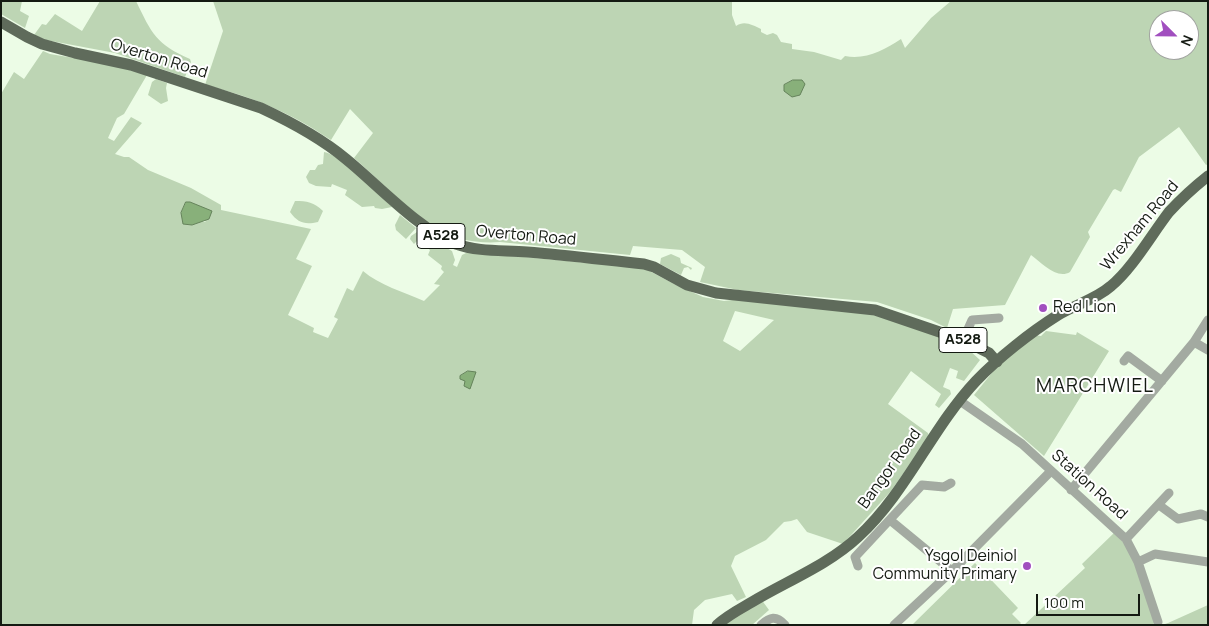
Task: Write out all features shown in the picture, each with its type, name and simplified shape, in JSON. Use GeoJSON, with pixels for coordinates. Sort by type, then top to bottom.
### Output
{"type":"FeatureCollection","features":[{"type":"Feature","properties":{"kind":"main road","name":"Overton Road"},"geometry":{"type":"LineString","coordinates":[[1,22],[42,44],[131,65],[277,115],[345,158],[425,227],[455,244],[478,249],[571,255],[644,264],[654,267],[687,285],[716,293],[875,310],[963,340],[989,353],[997,362]]}},
{"type":"Feature","properties":{"kind":"main road","name":"Wrexham Road"},"geometry":{"type":"LineString","coordinates":[[997,362],[1059,314],[1097,296],[1113,285],[1170,211],[1208,176]]}},
{"type":"Feature","properties":{"kind":"main road","name":"Bangor Road"},"geometry":{"type":"LineString","coordinates":[[718,625],[726,617],[771,590],[838,554],[858,537],[889,505],[960,400],[976,381],[997,362]]}},
{"type":"Feature","properties":{"kind":"street"},"geometry":{"type":"LineString","coordinates":[[963,340],[971,318],[999,318]]}},
{"type":"Feature","properties":{"kind":"street"},"geometry":{"type":"LineString","coordinates":[[1071,490],[1194,342],[1208,320]]}},
{"type":"Feature","properties":{"kind":"street"},"geometry":{"type":"LineString","coordinates":[[1194,342],[1208,350]]}},
{"type":"Feature","properties":{"kind":"street"},"geometry":{"type":"LineString","coordinates":[[1124,361],[1128,356],[1162,381]]}},
{"type":"Feature","properties":{"kind":"street","name":"Station Road"},"geometry":{"type":"LineString","coordinates":[[960,400],[1022,444],[1126,539],[1138,562],[1158,622]]}},
{"type":"Feature","properties":{"kind":"street"},"geometry":{"type":"LineString","coordinates":[[894,625],[952,571],[1051,471]]}},
{"type":"Feature","properties":{"kind":"street"},"geometry":{"type":"LineString","coordinates":[[854,560],[922,485],[944,487],[951,483]]}},
{"type":"Feature","properties":{"kind":"street"},"geometry":{"type":"LineString","coordinates":[[1126,539],[1169,493]]}},
{"type":"Feature","properties":{"kind":"street"},"geometry":{"type":"LineString","coordinates":[[1159,504],[1178,518],[1201,514],[1208,517]]}},
{"type":"Feature","properties":{"kind":"street"},"geometry":{"type":"LineString","coordinates":[[890,520],[952,571]]}},
{"type":"Feature","properties":{"kind":"street"},"geometry":{"type":"LineString","coordinates":[[1138,562],[1155,554],[1208,562]]}},
{"type":"Feature","properties":{"kind":"street"},"geometry":{"type":"LineString","coordinates":[[761,625],[770,618],[778,618],[785,625]]}},
{"type":"Feature","properties":{"kind":"shaded area"},"geometry":{"type":"Polygon","coordinates":[[[1,1],[22,1],[20,11],[29,16],[25,28],[1,14],[1,1]]]}},
{"type":"Feature","properties":{"kind":"shaded area"},"geometry":{"type":"Polygon","coordinates":[[[100,1],[136,1],[156,37],[169,48],[190,59],[191,62],[185,77],[115,53],[46,40],[34,35],[42,24],[46,25],[55,14],[82,31],[100,1]]]}},
{"type":"Feature","properties":{"kind":"shaded area"},"geometry":{"type":"Polygon","coordinates":[[[213,1],[732,1],[732,15],[736,26],[742,23],[752,25],[761,29],[761,32],[767,35],[773,33],[777,35],[781,42],[792,44],[792,49],[814,52],[841,60],[845,56],[860,57],[874,53],[901,39],[905,48],[931,18],[951,1],[1208,1],[1208,164],[1206,165],[1179,127],[1139,157],[1121,192],[1113,190],[1088,232],[1090,237],[1070,272],[1060,274],[1055,272],[1031,255],[1005,305],[953,309],[947,328],[931,320],[877,302],[738,290],[700,282],[705,267],[682,250],[633,246],[630,255],[500,242],[476,242],[461,239],[448,234],[419,216],[354,158],[373,133],[350,109],[331,140],[271,106],[205,85],[223,31],[213,1]]]}},
{"type":"Feature","properties":{"kind":"shaded area"},"geometry":{"type":"Polygon","coordinates":[[[43,51],[50,54],[116,65],[147,75],[124,114],[117,118],[108,138],[114,141],[131,117],[142,123],[115,154],[129,157],[148,170],[191,188],[221,205],[221,210],[311,229],[296,259],[312,266],[288,315],[314,328],[313,332],[328,338],[338,319],[334,317],[347,288],[353,291],[363,271],[384,284],[424,301],[440,285],[434,284],[444,272],[441,269],[442,266],[428,255],[430,250],[418,240],[414,244],[410,239],[411,236],[420,230],[452,251],[455,260],[453,265],[457,267],[462,255],[468,252],[644,268],[703,297],[724,301],[740,299],[864,312],[958,340],[980,360],[964,381],[956,378],[958,371],[950,368],[943,387],[950,390],[951,394],[939,408],[935,405],[941,394],[911,371],[888,404],[928,433],[929,437],[891,491],[843,544],[807,532],[797,519],[784,522],[766,540],[735,556],[731,566],[746,597],[737,601],[732,594],[705,600],[694,610],[692,625],[1,625],[1,94],[14,72],[24,79],[43,51]],[[186,202],[192,225],[199,221],[206,222],[186,202]],[[735,311],[723,341],[740,351],[774,320],[735,311]]]}},
{"type":"Feature","properties":{"kind":"shaded area"},"geometry":{"type":"Polygon","coordinates":[[[156,79],[167,83],[168,101],[161,104],[148,95],[152,82],[156,79]]]}},
{"type":"Feature","properties":{"kind":"shaded area"},"geometry":{"type":"Polygon","coordinates":[[[793,80],[802,80],[805,84],[800,95],[792,97],[784,91],[784,85],[793,80]]]}},
{"type":"Feature","properties":{"kind":"shaded area"},"geometry":{"type":"Polygon","coordinates":[[[324,152],[331,154],[349,167],[392,207],[382,209],[375,208],[374,206],[362,207],[345,195],[347,190],[332,184],[331,187],[316,186],[309,183],[306,177],[310,170],[315,170],[318,165],[323,164],[324,152]]]}},
{"type":"Feature","properties":{"kind":"shaded area"},"geometry":{"type":"Polygon","coordinates":[[[295,201],[303,201],[320,208],[323,211],[318,222],[306,223],[296,219],[290,212],[295,201]]]}},
{"type":"Feature","properties":{"kind":"shaded area"},"geometry":{"type":"Polygon","coordinates":[[[186,202],[212,211],[209,219],[192,225],[183,224],[181,213],[186,202]]]}},
{"type":"Feature","properties":{"kind":"shaded area"},"geometry":{"type":"Polygon","coordinates":[[[400,215],[416,228],[406,239],[396,230],[395,225],[400,215]]]}},
{"type":"Feature","properties":{"kind":"shaded area"},"geometry":{"type":"Polygon","coordinates":[[[671,254],[680,258],[681,263],[692,268],[691,270],[688,267],[684,268],[681,275],[660,264],[661,258],[671,254]]]}},
{"type":"Feature","properties":{"kind":"shaded area"},"geometry":{"type":"Polygon","coordinates":[[[1046,331],[1076,335],[1077,332],[1109,351],[1044,456],[974,395],[995,369],[1034,335],[1041,336],[1046,331]]]}},
{"type":"Feature","properties":{"kind":"shaded area"},"geometry":{"type":"Polygon","coordinates":[[[468,371],[476,372],[470,389],[464,386],[465,381],[460,379],[460,376],[468,371]]]}},
{"type":"Feature","properties":{"kind":"shaded area"},"geometry":{"type":"Polygon","coordinates":[[[1115,532],[1130,551],[1157,621],[1152,625],[1024,625],[1085,568],[1082,564],[1115,532]]]}},
{"type":"Feature","properties":{"kind":"shaded area"},"geometry":{"type":"Polygon","coordinates":[[[975,563],[1018,608],[1012,614],[1021,623],[1019,625],[912,625],[975,563]]]}},
{"type":"Feature","properties":{"kind":"shaded area"},"geometry":{"type":"Polygon","coordinates":[[[761,599],[769,610],[752,625],[722,625],[761,599]]]}},
{"type":"Feature","properties":{"kind":"shaded area"},"geometry":{"type":"Polygon","coordinates":[[[1208,605],[1208,625],[1162,625],[1168,623],[1208,605]]]}},
{"type":"Feature","properties":{"kind":"place","name":"Red Lion"},"geometry":{"type":"Point","coordinates":[1043,308]}},
{"type":"Feature","properties":{"kind":"place","name":"Ysgol Deiniol Community Primary"},"geometry":{"type":"Point","coordinates":[1027,566]}},
{"type":"Feature","properties":{"kind":"district","name":"MARCHWIEL"},"geometry":{"type":"Point","coordinates":[1095,387]}}]}
